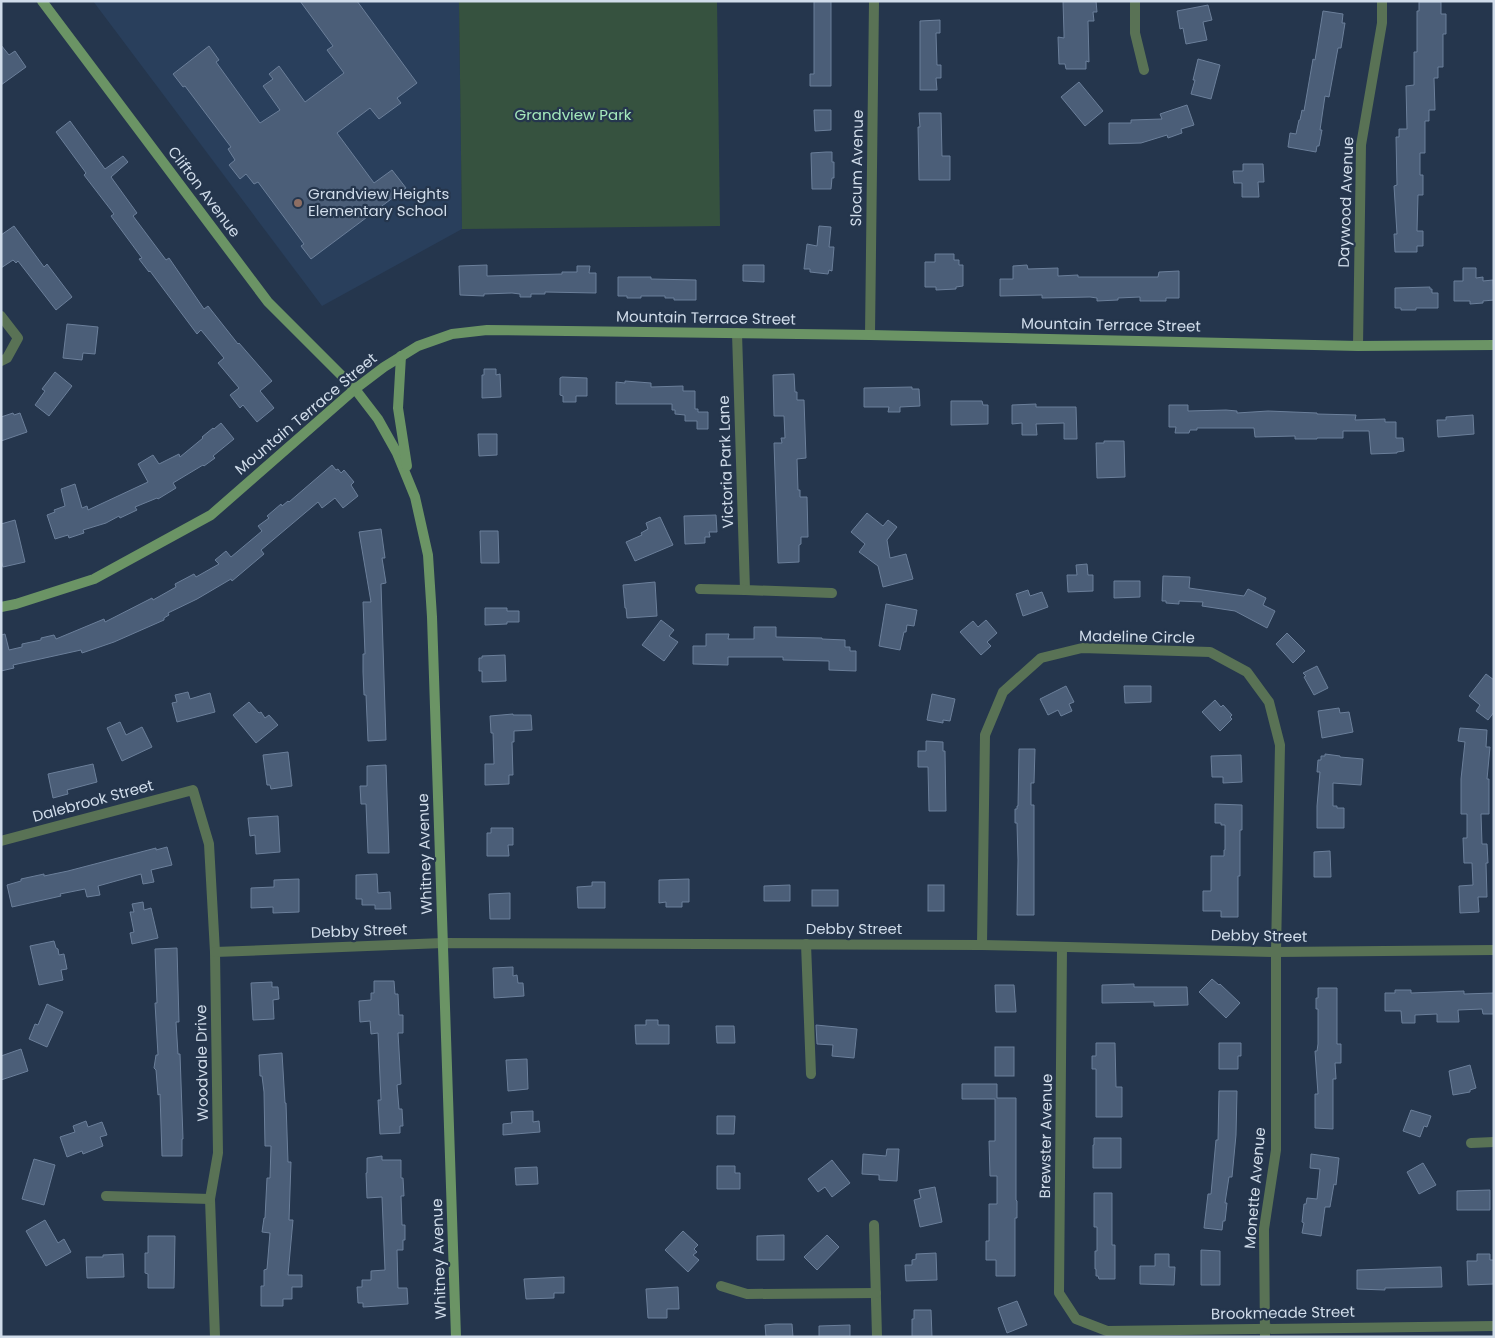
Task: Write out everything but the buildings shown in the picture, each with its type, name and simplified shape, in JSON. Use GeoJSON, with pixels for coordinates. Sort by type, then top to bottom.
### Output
{"type":"FeatureCollection","features":[{"type":"Feature","properties":{"kind":"main road","name":"Clifton Avenue"},"geometry":{"type":"LineString","coordinates":[[42,1],[268,302],[354,389]]}},
{"type":"Feature","properties":{"kind":"main road","name":"Mountain Terrace Street"},"geometry":{"type":"LineString","coordinates":[[1,607],[94,579],[211,514],[354,389],[384,366],[418,346],[452,334],[487,330],[870,335],[1358,346],[1494,345]]}},
{"type":"Feature","properties":{"kind":"main road"},"geometry":{"type":"LineString","coordinates":[[401,356],[398,408],[409,482]]}},
{"type":"Feature","properties":{"kind":"main road","name":"Whitney Avenue"},"geometry":{"type":"LineString","coordinates":[[354,389],[378,419],[397,453],[415,496],[428,555],[432,617],[456,1337]]}},
{"type":"Feature","properties":{"kind":"street","name":"Slocum Avenue"},"geometry":{"type":"LineString","coordinates":[[870,335],[874,1]]}},
{"type":"Feature","properties":{"kind":"street"},"geometry":{"type":"LineString","coordinates":[[1135,1],[1135,33],[1144,70]]}},
{"type":"Feature","properties":{"kind":"street","name":"Daywood Avenue"},"geometry":{"type":"LineString","coordinates":[[1358,346],[1361,145],[1382,23],[1382,1]]}},
{"type":"Feature","properties":{"kind":"street"},"geometry":{"type":"LineString","coordinates":[[1,316],[18,338],[7,358],[1,361]]}},
{"type":"Feature","properties":{"kind":"street","name":"Victoria Park Lane"},"geometry":{"type":"LineString","coordinates":[[736,333],[745,590]]}},
{"type":"Feature","properties":{"kind":"street"},"geometry":{"type":"LineString","coordinates":[[700,590],[832,593]]}},
{"type":"Feature","properties":{"kind":"street","name":"Madeline Circle"},"geometry":{"type":"LineString","coordinates":[[982,945],[985,736],[1003,692],[1041,658],[1082,648],[1210,652],[1247,672],[1269,702],[1280,745],[1276,952]]}},
{"type":"Feature","properties":{"kind":"street","name":"Dalebrook Street"},"geometry":{"type":"LineString","coordinates":[[1,841],[193,790]]}},
{"type":"Feature","properties":{"kind":"street","name":"Woodvale Drive"},"geometry":{"type":"LineString","coordinates":[[193,790],[209,844],[215,952],[218,1153],[210,1198],[215,1337]]}},
{"type":"Feature","properties":{"kind":"street","name":"Debby Street"},"geometry":{"type":"LineString","coordinates":[[215,952],[443,943],[982,945],[1276,952],[1494,950]]}},
{"type":"Feature","properties":{"kind":"street"},"geometry":{"type":"LineString","coordinates":[[806,944],[811,1074]]}},
{"type":"Feature","properties":{"kind":"street","name":"Brewster Avenue"},"geometry":{"type":"LineString","coordinates":[[1062,948],[1059,1293],[1076,1319]]}},
{"type":"Feature","properties":{"kind":"street","name":"Monette Avenue"},"geometry":{"type":"LineString","coordinates":[[1266,1332],[1264,1229],[1276,1150],[1276,952]]}},
{"type":"Feature","properties":{"kind":"street"},"geometry":{"type":"LineString","coordinates":[[1471,1143],[1494,1142]]}},
{"type":"Feature","properties":{"kind":"street"},"geometry":{"type":"LineString","coordinates":[[106,1196],[210,1198]]}},
{"type":"Feature","properties":{"kind":"street"},"geometry":{"type":"LineString","coordinates":[[874,1225],[877,1337]]}},
{"type":"Feature","properties":{"kind":"street"},"geometry":{"type":"LineString","coordinates":[[721,1286],[747,1294],[876,1293]]}},
{"type":"Feature","properties":{"kind":"street","name":"Brookmeade Street"},"geometry":{"type":"LineString","coordinates":[[1076,1319],[1106,1331],[1266,1332],[1494,1326]]}},
{"type":"Feature","properties":{"kind":"shaded area"},"geometry":{"type":"Polygon","coordinates":[[[93,1],[459,1],[462,229],[322,306],[93,1]]]}},
{"type":"Feature","properties":{"kind":"green space","name":"Grandview Park"},"geometry":{"type":"Polygon","coordinates":[[[459,1],[717,1],[720,226],[462,229],[459,1]]]}},
{"type":"Feature","properties":{"kind":"place","name":"Grandview Heights Elementary School"},"geometry":{"type":"Point","coordinates":[298,203]}}]}
